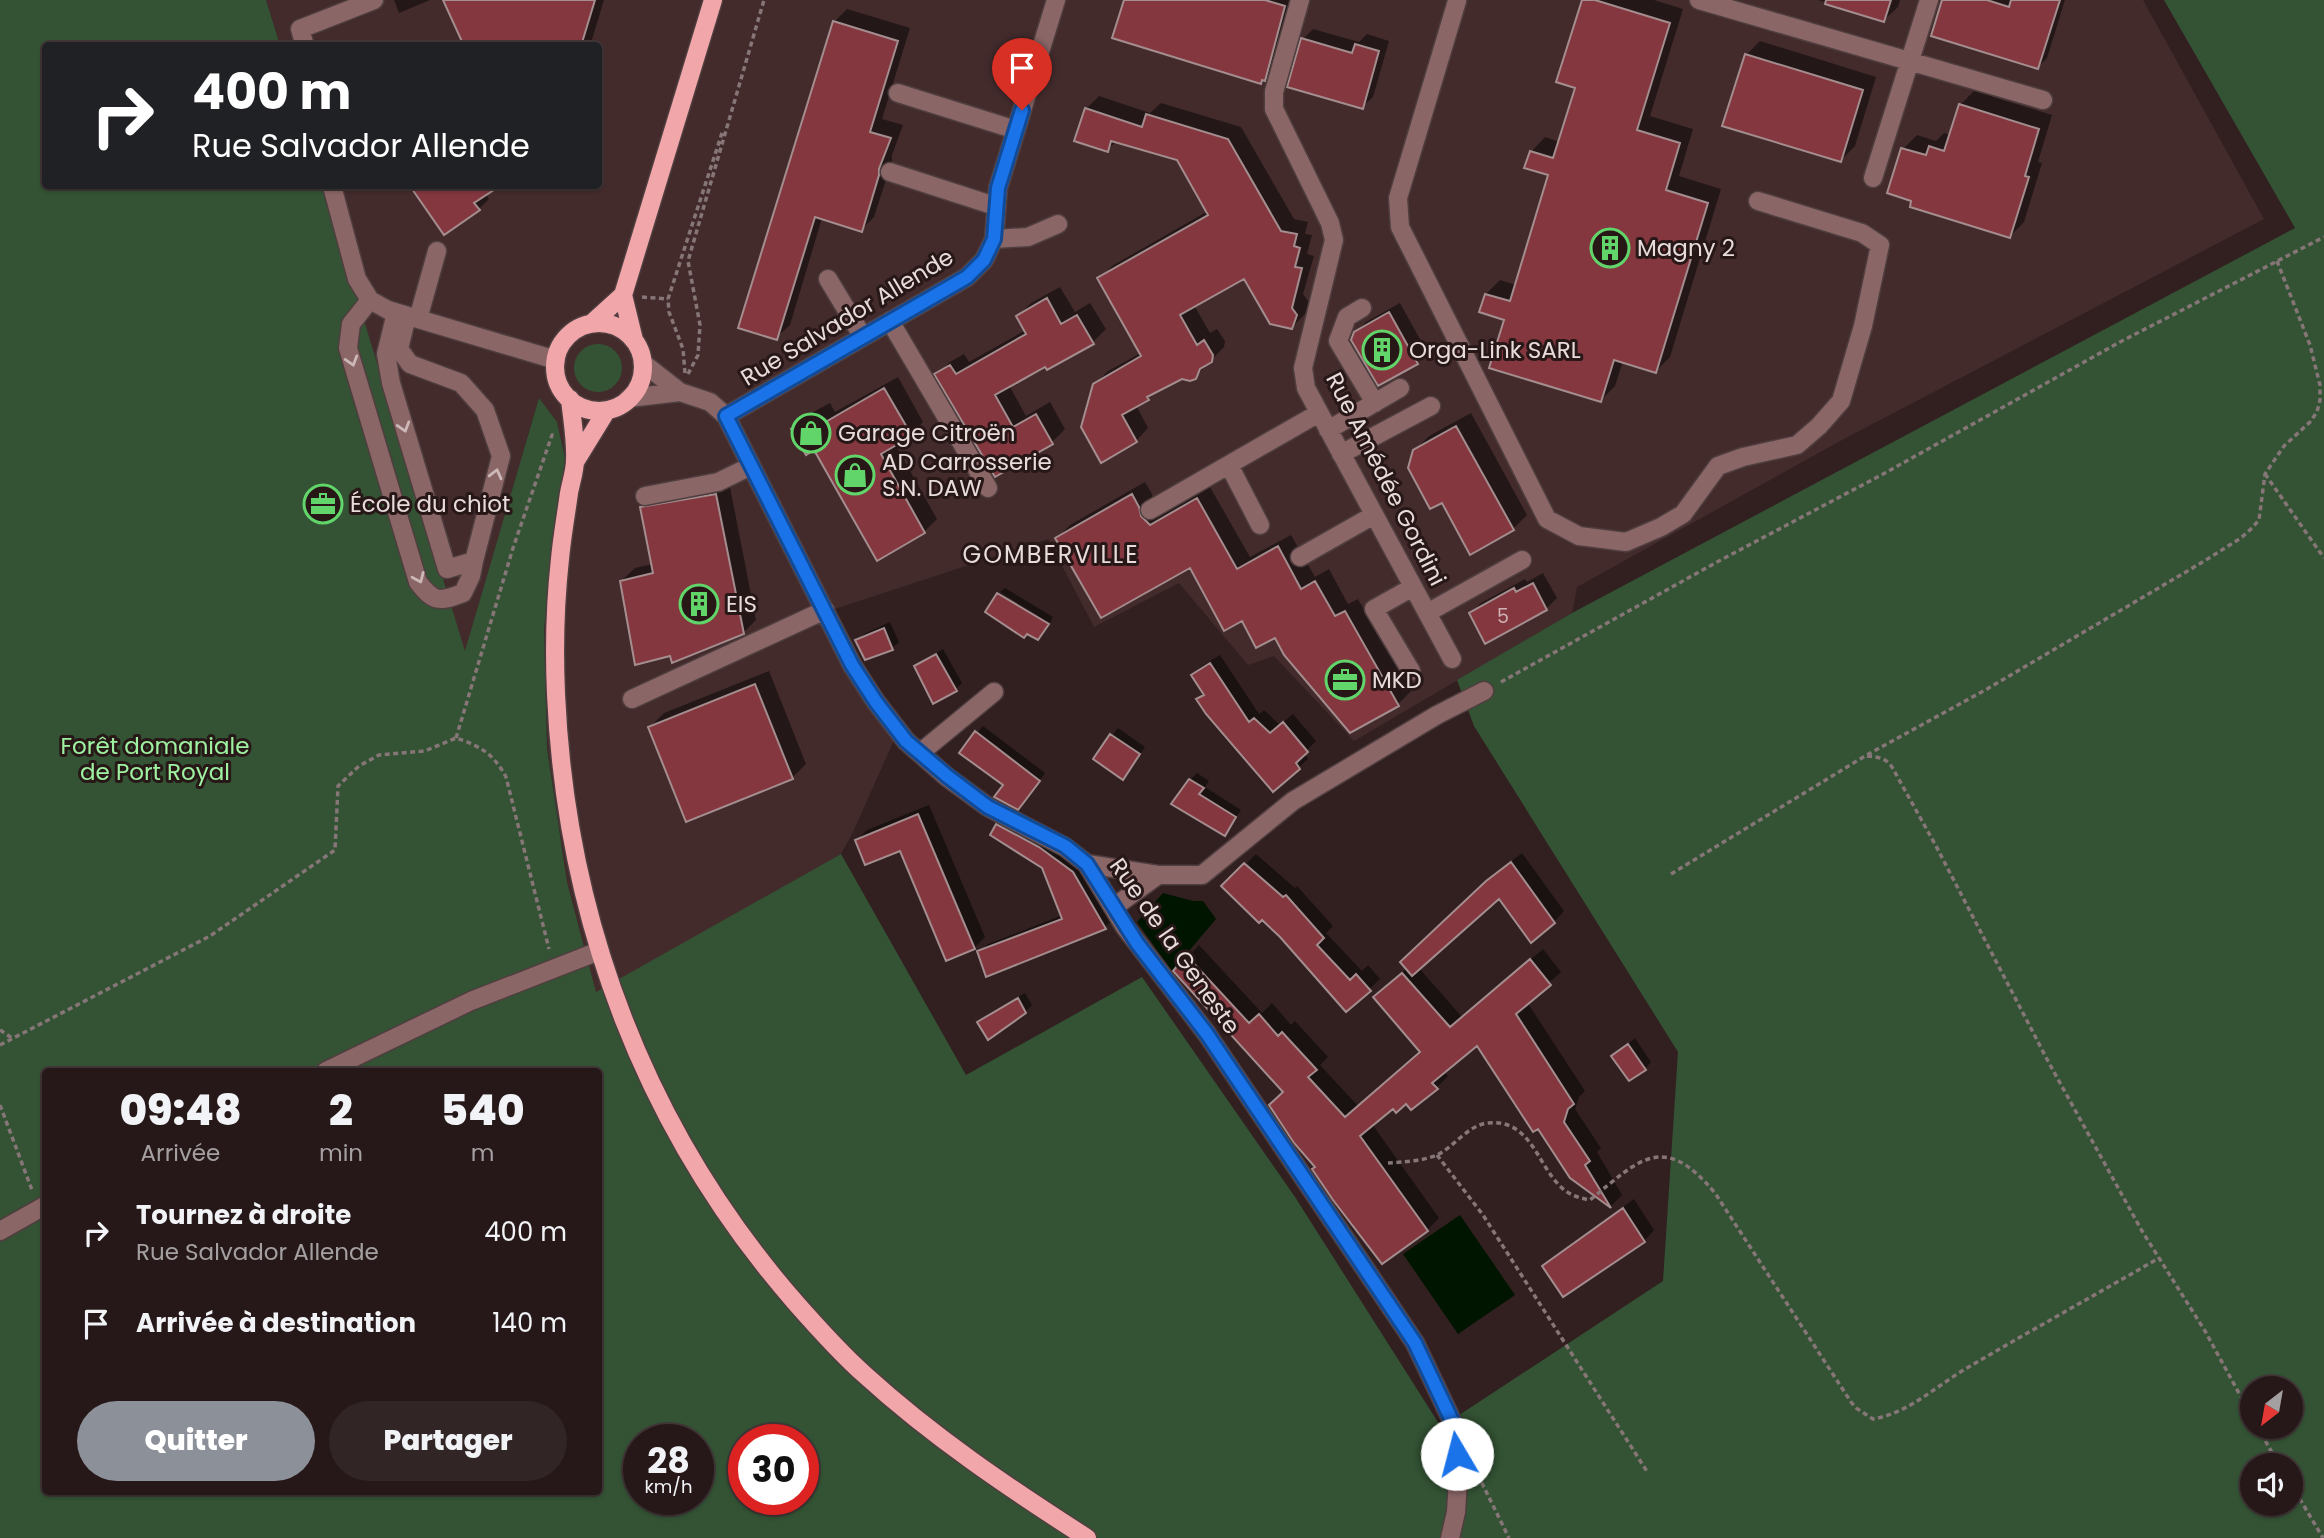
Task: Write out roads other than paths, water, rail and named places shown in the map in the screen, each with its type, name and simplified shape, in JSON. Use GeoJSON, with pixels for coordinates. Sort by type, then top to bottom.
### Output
{"type":"FeatureCollection","features":[{"type":"Feature","properties":{"kind":"main road"},"geometry":{"type":"LineString","coordinates":[[623,295],[591,324],[572,332],[559,349],[556,360],[558,381],[570,399],[581,407],[607,410],[619,406],[637,388],[642,376],[643,363],[634,340],[623,295],[713,0]]}},
{"type":"Feature","properties":{"kind":"main road"},"geometry":{"type":"LineString","coordinates":[[591,324],[615,326],[634,340]]}},
{"type":"Feature","properties":{"kind":"main road"},"geometry":{"type":"LineString","coordinates":[[570,399],[575,461],[556,596],[555,692],[567,819],[583,895],[599,951],[618,1007],[668,1119],[726,1215],[763,1265],[863,1374],[961,1454],[1087,1538]]}},
{"type":"Feature","properties":{"kind":"main road"},"geometry":{"type":"LineString","coordinates":[[575,461],[607,410]]}},
{"type":"Feature","properties":{"kind":"street"},"geometry":{"type":"LineString","coordinates":[[303,42],[300,29],[374,0]]}},
{"type":"Feature","properties":{"kind":"street"},"geometry":{"type":"LineString","coordinates":[[1056,0],[998,188],[994,239],[1028,237],[1058,224]]}},
{"type":"Feature","properties":{"kind":"street","name":"Rue Amédée Gordini"},"geometry":{"type":"LineString","coordinates":[[1300,0],[1274,92],[1274,109],[1330,223],[1334,240],[1303,368],[1306,388],[1452,659]]}},
{"type":"Feature","properties":{"kind":"street"},"geometry":{"type":"LineString","coordinates":[[1456,0],[1398,198],[1400,227],[1547,519],[1579,536],[1626,542],[1661,527],[1683,513],[1718,466],[1743,457],[1797,445],[1819,426],[1841,401],[1863,326],[1880,245],[1862,233],[1758,201]]}},
{"type":"Feature","properties":{"kind":"street"},"geometry":{"type":"LineString","coordinates":[[1699,0],[2043,100]]}},
{"type":"Feature","properties":{"kind":"street"},"geometry":{"type":"LineString","coordinates":[[1873,178],[1929,0]]}},
{"type":"Feature","properties":{"kind":"street"},"geometry":{"type":"LineString","coordinates":[[898,93],[1016,130]]}},
{"type":"Feature","properties":{"kind":"street"},"geometry":{"type":"LineString","coordinates":[[890,172],[995,206]]}},
{"type":"Feature","properties":{"kind":"street"},"geometry":{"type":"LineString","coordinates":[[333,189],[357,279],[370,300],[407,316],[556,360]]}},
{"type":"Feature","properties":{"kind":"street","name":"Rue Salvador Allende"},"geometry":{"type":"LineString","coordinates":[[726,416],[967,277],[984,260],[994,239]]}},
{"type":"Feature","properties":{"kind":"street"},"geometry":{"type":"LineString","coordinates":[[437,251],[386,354],[391,383],[447,569],[474,561]]}},
{"type":"Feature","properties":{"kind":"street"},"geometry":{"type":"LineString","coordinates":[[828,279],[863,337]]}},
{"type":"Feature","properties":{"kind":"street"},"geometry":{"type":"LineString","coordinates":[[370,300],[351,324],[348,348],[418,582],[433,598],[443,601],[463,593],[471,576],[501,456],[485,411],[461,383],[410,364],[399,349],[407,316]]}},
{"type":"Feature","properties":{"kind":"street"},"geometry":{"type":"LineString","coordinates":[[1362,307],[1347,317],[1338,341],[1375,402]]}},
{"type":"Feature","properties":{"kind":"street"},"geometry":{"type":"LineString","coordinates":[[890,321],[988,488]]}},
{"type":"Feature","properties":{"kind":"street"},"geometry":{"type":"LineString","coordinates":[[643,363],[680,391],[710,402],[726,416]]}},
{"type":"Feature","properties":{"kind":"street"},"geometry":{"type":"LineString","coordinates":[[1328,430],[1400,388]]}},
{"type":"Feature","properties":{"kind":"street"},"geometry":{"type":"LineString","coordinates":[[629,398],[680,391]]}},
{"type":"Feature","properties":{"kind":"street"},"geometry":{"type":"LineString","coordinates":[[1341,454],[1431,406]]}},
{"type":"Feature","properties":{"kind":"street"},"geometry":{"type":"LineString","coordinates":[[1150,510],[1319,413]]}},
{"type":"Feature","properties":{"kind":"street","name":"Rue de la Geneste"},"geometry":{"type":"LineString","coordinates":[[726,416],[852,665],[876,702],[906,741],[947,776],[988,807],[1065,846],[1087,864],[1137,943],[1207,1034],[1415,1343],[1456,1429],[1457,1512],[1450,1538]]}},
{"type":"Feature","properties":{"kind":"street"},"geometry":{"type":"LineString","coordinates":[[1229,465],[1261,525]]}},
{"type":"Feature","properties":{"kind":"street"},"geometry":{"type":"LineString","coordinates":[[645,496],[718,482],[751,466]]}},
{"type":"Feature","properties":{"kind":"street"},"geometry":{"type":"LineString","coordinates":[[1300,557],[1374,514]]}},
{"type":"Feature","properties":{"kind":"street"},"geometry":{"type":"LineString","coordinates":[[1427,613],[1522,559]]}},
{"type":"Feature","properties":{"kind":"street"},"geometry":{"type":"LineString","coordinates":[[1411,671],[1374,609],[1413,587]]}},
{"type":"Feature","properties":{"kind":"street"},"geometry":{"type":"LineString","coordinates":[[632,699],[825,610]]}},
{"type":"Feature","properties":{"kind":"street"},"geometry":{"type":"LineString","coordinates":[[1087,864],[1158,875],[1202,875],[1293,801],[1437,715],[1484,691]]}},
{"type":"Feature","properties":{"kind":"street"},"geometry":{"type":"LineString","coordinates":[[920,753],[994,692]]}},
{"type":"Feature","properties":{"kind":"street"},"geometry":{"type":"LineString","coordinates":[[1114,907],[1158,875]]}},
{"type":"Feature","properties":{"kind":"street"},"geometry":{"type":"LineString","coordinates":[[332,1068],[471,1002],[599,951]]}},
{"type":"Feature","properties":{"kind":"street"},"geometry":{"type":"LineString","coordinates":[[0,1231],[42,1207]]}},
{"type":"Feature","properties":{"kind":"place","name":"Magny 2"},"geometry":{"type":"Point","coordinates":[1610,248]}},
{"type":"Feature","properties":{"kind":"place","name":"Orga-Link SARL"},"geometry":{"type":"Point","coordinates":[1382,350]}},
{"type":"Feature","properties":{"kind":"place","name":"Garage Citroën"},"geometry":{"type":"Point","coordinates":[811,433]}},
{"type":"Feature","properties":{"kind":"place","name":"AD Carrosserie S.N. DAW"},"geometry":{"type":"Point","coordinates":[855,475]}},
{"type":"Feature","properties":{"kind":"place","name":"École du chiot"},"geometry":{"type":"Point","coordinates":[323,504]}},
{"type":"Feature","properties":{"kind":"place","name":"EIS"},"geometry":{"type":"Point","coordinates":[699,604]}},
{"type":"Feature","properties":{"kind":"place","name":"MKD"},"geometry":{"type":"Point","coordinates":[1345,680]}},
{"type":"Feature","properties":{"kind":"district","name":"GOMBERVILLE"},"geometry":{"type":"Point","coordinates":[1051,554]}},
{"type":"Feature","properties":{"kind":"park label","name":"Forêt domaniale de Port Royal"},"geometry":{"type":"Point","coordinates":[155,759]}}]}
